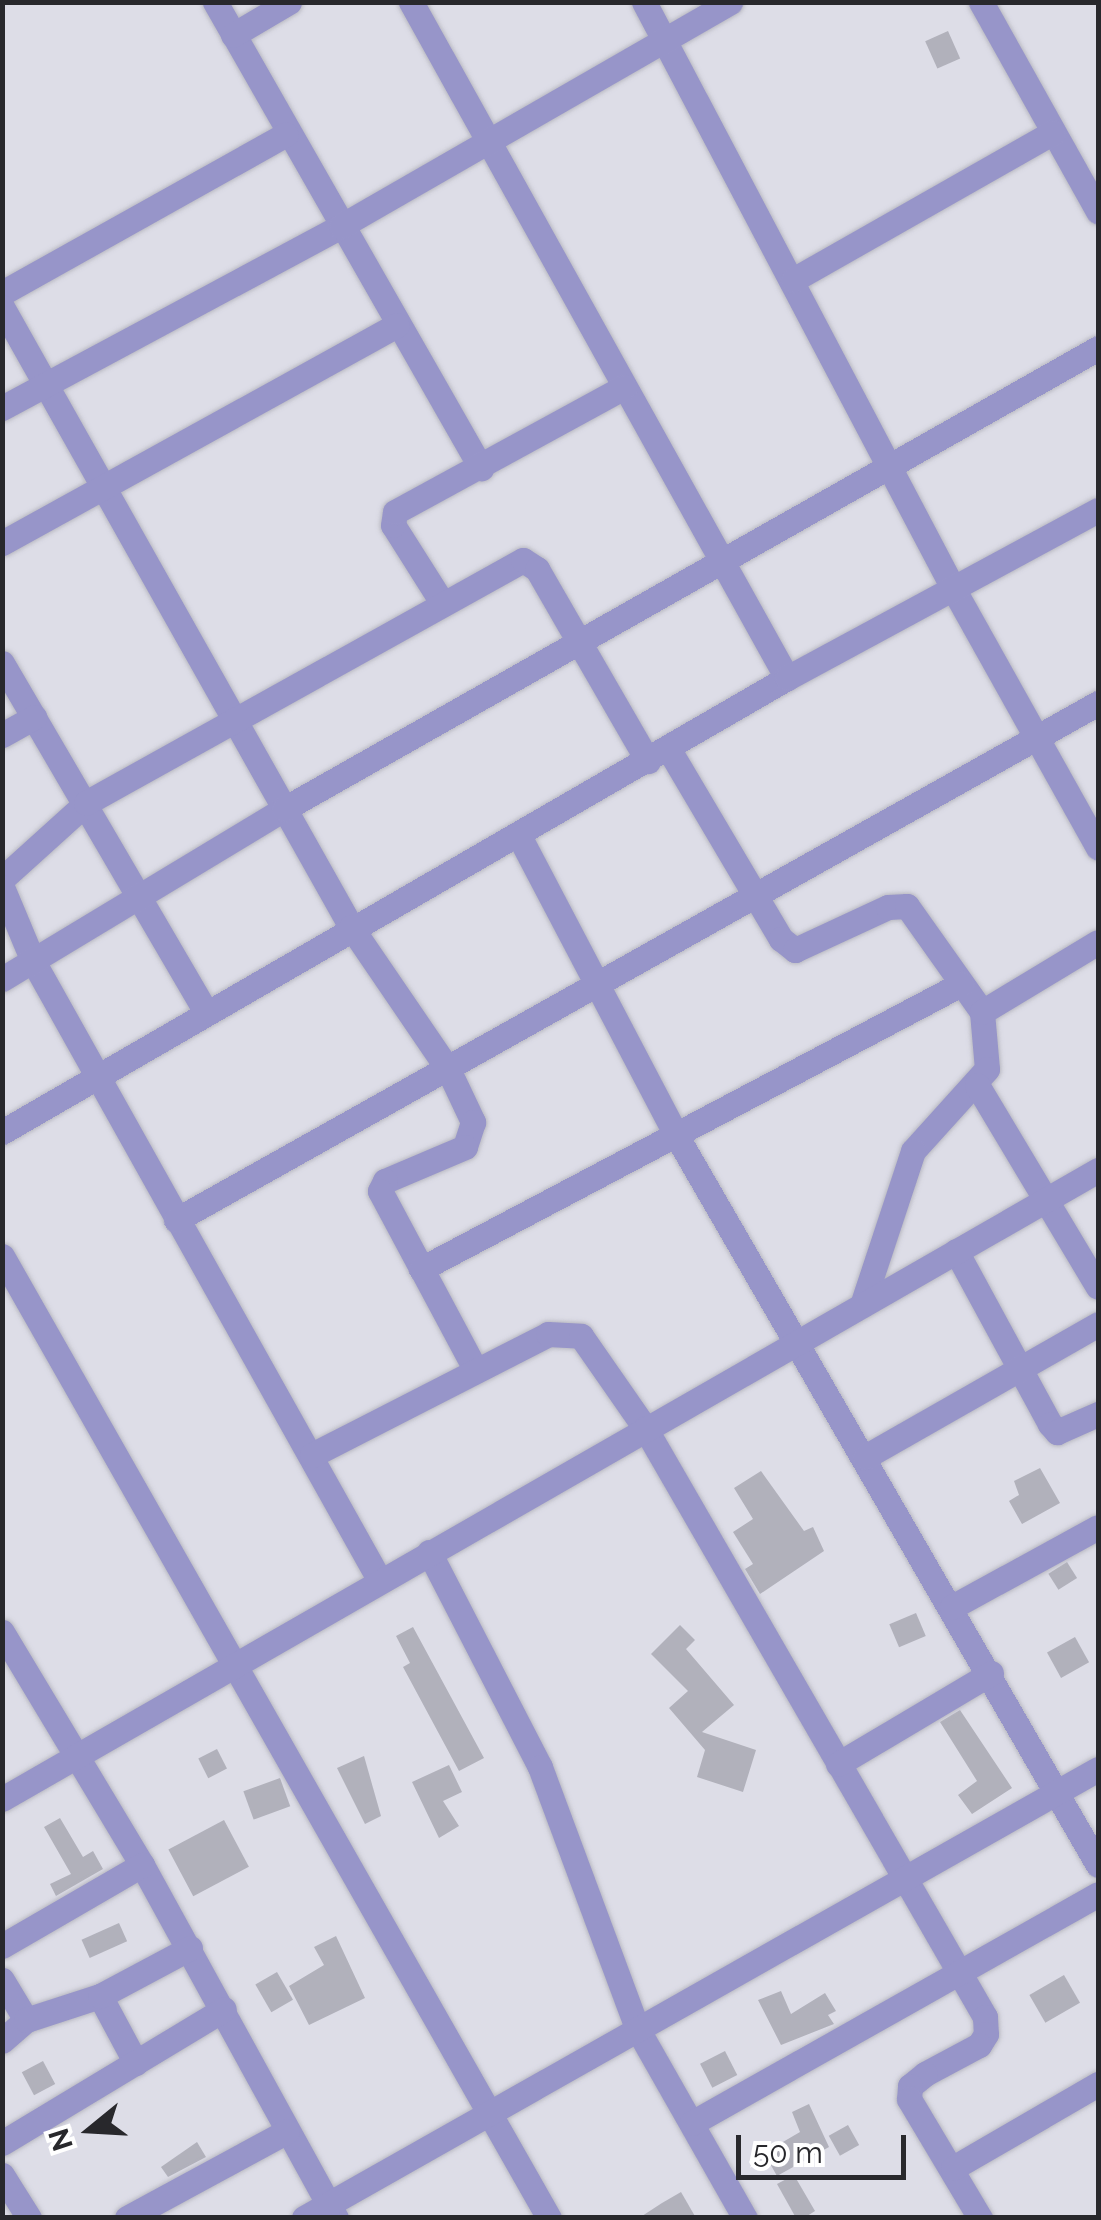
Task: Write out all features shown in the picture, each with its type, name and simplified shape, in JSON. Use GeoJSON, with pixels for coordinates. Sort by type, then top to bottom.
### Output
{"type":"FeatureCollection","features":[{"type":"Feature","properties":{"kind":"street"},"geometry":{"type":"LineString","coordinates":[[215,2],[286,134],[481,468]]}},
{"type":"Feature","properties":{"kind":"street"},"geometry":{"type":"LineString","coordinates":[[233,35],[289,2]]}},
{"type":"Feature","properties":{"kind":"street"},"geometry":{"type":"LineString","coordinates":[[411,2],[787,678]]}},
{"type":"Feature","properties":{"kind":"street"},"geometry":{"type":"LineString","coordinates":[[644,2],[954,590],[1098,848]]}},
{"type":"Feature","properties":{"kind":"street"},"geometry":{"type":"LineString","coordinates":[[2,408],[341,226],[730,2]]}},
{"type":"Feature","properties":{"kind":"street"},"geometry":{"type":"LineString","coordinates":[[980,2],[1098,211]]}},
{"type":"Feature","properties":{"kind":"street"},"geometry":{"type":"LineString","coordinates":[[793,280],[1054,132]]}},
{"type":"Feature","properties":{"kind":"street"},"geometry":{"type":"LineString","coordinates":[[2,293],[286,134]]}},
{"type":"Feature","properties":{"kind":"street"},"geometry":{"type":"LineString","coordinates":[[2,307],[351,927],[448,1069],[474,1122],[473,1137],[465,1147],[385,1181],[380,1191],[475,1368]]}},
{"type":"Feature","properties":{"kind":"street"},"geometry":{"type":"LineString","coordinates":[[2,543],[396,325]]}},
{"type":"Feature","properties":{"kind":"street"},"geometry":{"type":"LineString","coordinates":[[2,979],[284,809],[1098,348]]}},
{"type":"Feature","properties":{"kind":"street"},"geometry":{"type":"LineString","coordinates":[[443,604],[392,526],[395,512],[624,387]]}},
{"type":"Feature","properties":{"kind":"street"},"geometry":{"type":"LineString","coordinates":[[2,1132],[787,678],[1098,510]]}},
{"type":"Feature","properties":{"kind":"street"},"geometry":{"type":"LineString","coordinates":[[2,878],[86,803],[522,560],[537,569],[581,643],[754,897],[796,950],[888,907],[907,906],[926,925],[982,1012],[990,1055],[977,1085],[912,1151],[862,1304]]}},
{"type":"Feature","properties":{"kind":"street"},"geometry":{"type":"LineString","coordinates":[[2,662],[206,1012]]}},
{"type":"Feature","properties":{"kind":"street"},"geometry":{"type":"LineString","coordinates":[[176,1220],[1098,703]]}},
{"type":"Feature","properties":{"kind":"street"},"geometry":{"type":"LineString","coordinates":[[2,735],[34,717]]}},
{"type":"Feature","properties":{"kind":"street"},"geometry":{"type":"LineString","coordinates":[[518,834],[676,1135],[991,1673],[1098,1865]]}},
{"type":"Feature","properties":{"kind":"street"},"geometry":{"type":"LineString","coordinates":[[2,887],[33,961],[379,1579]]}},
{"type":"Feature","properties":{"kind":"street"},"geometry":{"type":"LineString","coordinates":[[982,1012],[1098,942]]}},
{"type":"Feature","properties":{"kind":"street"},"geometry":{"type":"LineString","coordinates":[[421,1268],[961,984]]}},
{"type":"Feature","properties":{"kind":"street"},"geometry":{"type":"LineString","coordinates":[[977,1085],[1098,1287]]}},
{"type":"Feature","properties":{"kind":"street"},"geometry":{"type":"LineString","coordinates":[[2,1799],[379,1579],[1098,1170]]}},
{"type":"Feature","properties":{"kind":"street"},"geometry":{"type":"LineString","coordinates":[[956,1251],[1019,1370],[1058,1432],[1098,1414]]}},
{"type":"Feature","properties":{"kind":"street"},"geometry":{"type":"LineString","coordinates":[[2,1256],[549,2218]]}},
{"type":"Feature","properties":{"kind":"street"},"geometry":{"type":"LineString","coordinates":[[865,1457],[1098,1324]]}},
{"type":"Feature","properties":{"kind":"street"},"geometry":{"type":"LineString","coordinates":[[312,1455],[475,1368],[566,1330],[581,1336],[645,1428],[984,2017],[986,2034],[910,2086],[909,2099],[980,2218]]}},
{"type":"Feature","properties":{"kind":"street"},"geometry":{"type":"LineString","coordinates":[[952,1607],[1098,1526]]}},
{"type":"Feature","properties":{"kind":"street"},"geometry":{"type":"LineString","coordinates":[[428,1552],[540,1767],[638,2030],[745,2218]]}},
{"type":"Feature","properties":{"kind":"street"},"geometry":{"type":"LineString","coordinates":[[2,1632],[190,1948],[332,2211]]}},
{"type":"Feature","properties":{"kind":"street"},"geometry":{"type":"LineString","coordinates":[[838,1764],[991,1673]]}},
{"type":"Feature","properties":{"kind":"street"},"geometry":{"type":"LineString","coordinates":[[304,2218],[332,2211],[489,2113],[1098,1769]]}},
{"type":"Feature","properties":{"kind":"street"},"geometry":{"type":"LineString","coordinates":[[2,1946],[142,1865]]}},
{"type":"Feature","properties":{"kind":"street"},"geometry":{"type":"LineString","coordinates":[[692,2123],[1098,1894]]}},
{"type":"Feature","properties":{"kind":"street"},"geometry":{"type":"LineString","coordinates":[[2,2041],[26,2020],[100,1996],[190,1948]]}},
{"type":"Feature","properties":{"kind":"street"},"geometry":{"type":"LineString","coordinates":[[2,1980],[26,2020]]}},
{"type":"Feature","properties":{"kind":"street"},"geometry":{"type":"LineString","coordinates":[[100,1996],[136,2062]]}},
{"type":"Feature","properties":{"kind":"street"},"geometry":{"type":"LineString","coordinates":[[2,2143],[224,2009]]}},
{"type":"Feature","properties":{"kind":"street"},"geometry":{"type":"LineString","coordinates":[[953,2168],[1098,2084]]}},
{"type":"Feature","properties":{"kind":"street"},"geometry":{"type":"LineString","coordinates":[[134,2216],[287,2131]]}},
{"type":"Feature","properties":{"kind":"street"},"geometry":{"type":"LineString","coordinates":[[2,2174],[29,2218]]}},
{"type":"Feature","properties":{"kind":"building"},"geometry":{"type":"Polygon","coordinates":[[[948,31],[960,58],[937,69],[925,41],[948,31]]]}},
{"type":"Feature","properties":{"kind":"building"},"geometry":{"type":"Polygon","coordinates":[[[1040,1468],[1060,1503],[1022,1524],[1009,1501],[1019,1495],[1014,1481],[1040,1468]]]}},
{"type":"Feature","properties":{"kind":"building"},"geometry":{"type":"Polygon","coordinates":[[[761,1471],[804,1531],[813,1527],[824,1551],[760,1594],[745,1569],[753,1564],[733,1532],[753,1519],[734,1488],[761,1471]]]}},
{"type":"Feature","properties":{"kind":"building"},"geometry":{"type":"Polygon","coordinates":[[[1067,1562],[1077,1578],[1058,1590],[1048,1574],[1067,1562]]]}},
{"type":"Feature","properties":{"kind":"building"},"geometry":{"type":"Polygon","coordinates":[[[916,1613],[926,1636],[899,1647],[889,1624],[916,1613]]]}},
{"type":"Feature","properties":{"kind":"building"},"geometry":{"type":"Polygon","coordinates":[[[680,1625],[695,1640],[686,1649],[734,1705],[702,1732],[756,1750],[743,1792],[697,1777],[705,1750],[669,1708],[688,1691],[651,1654],[680,1625]]]}},
{"type":"Feature","properties":{"kind":"building"},"geometry":{"type":"Polygon","coordinates":[[[413,1627],[484,1758],[459,1771],[403,1667],[410,1663],[396,1636],[413,1627]]]}},
{"type":"Feature","properties":{"kind":"building"},"geometry":{"type":"Polygon","coordinates":[[[1075,1637],[1089,1662],[1061,1678],[1047,1653],[1075,1637]]]}},
{"type":"Feature","properties":{"kind":"building"},"geometry":{"type":"Polygon","coordinates":[[[960,1710],[1012,1788],[972,1814],[958,1795],[977,1781],[940,1722],[960,1710]]]}},
{"type":"Feature","properties":{"kind":"building"},"geometry":{"type":"Polygon","coordinates":[[[217,1749],[227,1769],[208,1778],[198,1759],[217,1749]]]}},
{"type":"Feature","properties":{"kind":"building"},"geometry":{"type":"Polygon","coordinates":[[[364,1756],[381,1816],[365,1824],[337,1768],[364,1756]]]}},
{"type":"Feature","properties":{"kind":"building"},"geometry":{"type":"Polygon","coordinates":[[[449,1765],[462,1792],[443,1801],[459,1826],[439,1838],[412,1782],[449,1765]]]}},
{"type":"Feature","properties":{"kind":"building"},"geometry":{"type":"Polygon","coordinates":[[[280,1778],[290,1806],[254,1820],[243,1791],[280,1778]]]}},
{"type":"Feature","properties":{"kind":"building"},"geometry":{"type":"Polygon","coordinates":[[[60,1818],[83,1857],[93,1851],[103,1869],[56,1896],[50,1884],[71,1874],[44,1827],[60,1818]]]}},
{"type":"Feature","properties":{"kind":"building"},"geometry":{"type":"Polygon","coordinates":[[[224,1820],[249,1867],[193,1896],[168,1850],[224,1820]]]}},
{"type":"Feature","properties":{"kind":"building"},"geometry":{"type":"Polygon","coordinates":[[[119,1923],[127,1941],[90,1958],[82,1940],[119,1923]]]}},
{"type":"Feature","properties":{"kind":"building"},"geometry":{"type":"Polygon","coordinates":[[[336,1936],[365,1998],[309,2025],[289,1986],[324,1965],[314,1947],[336,1936]]]}},
{"type":"Feature","properties":{"kind":"building"},"geometry":{"type":"Polygon","coordinates":[[[277,1972],[293,2000],[271,2012],[255,1985],[277,1972]]]}},
{"type":"Feature","properties":{"kind":"building"},"geometry":{"type":"Polygon","coordinates":[[[1064,1975],[1080,2003],[1045,2023],[1029,1995],[1064,1975]]]}},
{"type":"Feature","properties":{"kind":"building"},"geometry":{"type":"Polygon","coordinates":[[[781,1991],[791,2014],[825,1993],[836,2011],[828,2015],[834,2024],[781,2045],[758,2000],[781,1991]]]}},
{"type":"Feature","properties":{"kind":"building"},"geometry":{"type":"Polygon","coordinates":[[[725,2051],[737,2075],[712,2088],[700,2064],[725,2051]]]}},
{"type":"Feature","properties":{"kind":"building"},"geometry":{"type":"Polygon","coordinates":[[[43,2061],[55,2084],[34,2095],[22,2072],[43,2061]]]}},
{"type":"Feature","properties":{"kind":"building"},"geometry":{"type":"Polygon","coordinates":[[[809,2104],[829,2147],[777,2176],[764,2153],[800,2132],[792,2112],[809,2104]]]}},
{"type":"Feature","properties":{"kind":"building"},"geometry":{"type":"Polygon","coordinates":[[[848,2125],[859,2145],[840,2156],[829,2136],[848,2125]]]}},
{"type":"Feature","properties":{"kind":"building"},"geometry":{"type":"Polygon","coordinates":[[[197,2142],[206,2157],[168,2177],[161,2167],[197,2142]]]}},
{"type":"Feature","properties":{"kind":"building"},"geometry":{"type":"Polygon","coordinates":[[[794,2175],[815,2211],[804,2218],[796,2218],[777,2184],[794,2175]]]}},
{"type":"Feature","properties":{"kind":"building"},"geometry":{"type":"Polygon","coordinates":[[[681,2192],[696,2218],[639,2218],[662,2203],[681,2192]]]}}]}
